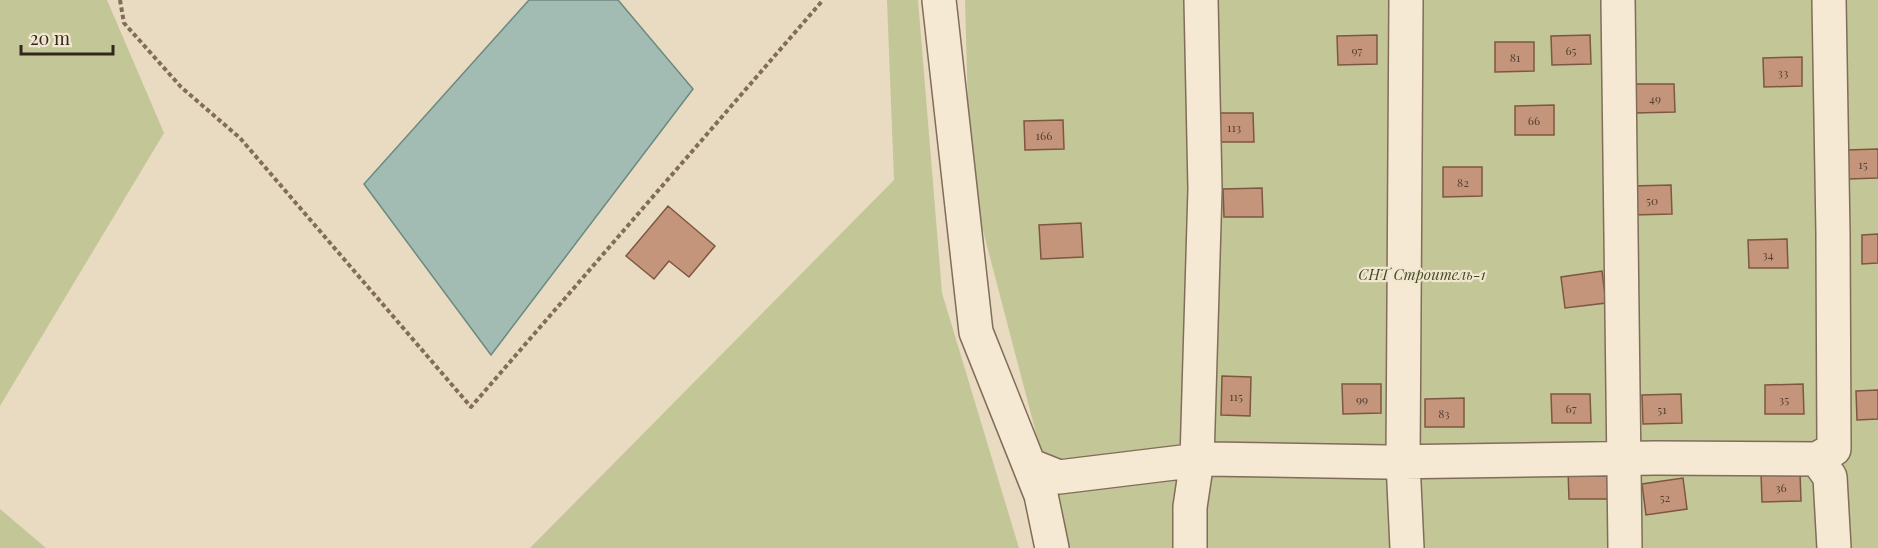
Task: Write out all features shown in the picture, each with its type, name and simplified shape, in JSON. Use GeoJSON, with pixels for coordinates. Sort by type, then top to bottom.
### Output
{"type":"FeatureCollection","features":[{"type":"Feature","properties":{"kind":"street"},"geometry":{"type":"LineString","coordinates":[[939,0],[976,332],[1041,495],[1052,548]]}},
{"type":"Feature","properties":{"kind":"street"},"geometry":{"type":"LineString","coordinates":[[1190,548],[1190,507],[1197,460],[1205,189],[1201,0]]}},
{"type":"Feature","properties":{"kind":"street"},"geometry":{"type":"LineString","coordinates":[[1406,0],[1403,462],[1407,548]]}},
{"type":"Feature","properties":{"kind":"street"},"geometry":{"type":"LineString","coordinates":[[1618,0],[1624,548]]}},
{"type":"Feature","properties":{"kind":"street"},"geometry":{"type":"LineString","coordinates":[[1029,465],[1059,477],[1197,460],[1403,462],[1817,459],[1834,449],[1829,0]]}},
{"type":"Feature","properties":{"kind":"street"},"geometry":{"type":"LineString","coordinates":[[1817,459],[1830,477],[1834,548]]}},
{"type":"Feature","properties":{"kind":"path"},"geometry":{"type":"LineString","coordinates":[[120,0],[124,23],[181,87],[240,138],[471,407],[823,0]]}},
{"type":"Feature","properties":{"kind":"green space"},"geometry":{"type":"Polygon","coordinates":[[[0,0],[107,0],[164,133],[0,406],[0,0]]]}},
{"type":"Feature","properties":{"kind":"green space"},"geometry":{"type":"Polygon","coordinates":[[[887,0],[918,0],[942,293],[1019,548],[530,548],[894,180],[887,0]]]}},
{"type":"Feature","properties":{"kind":"green space","name":"СНТ Строитель-1"},"geometry":{"type":"Polygon","coordinates":[[[965,0],[1878,0],[1878,548],[1066,548],[970,181],[965,0]]]}},
{"type":"Feature","properties":{"kind":"green space"},"geometry":{"type":"Polygon","coordinates":[[[0,509],[46,548],[0,548],[0,509]]]}},
{"type":"Feature","properties":{"kind":"water"},"geometry":{"type":"Polygon","coordinates":[[[529,0],[618,0],[693,89],[491,355],[364,184],[529,0]]]}},
{"type":"Feature","properties":{"kind":"building"},"geometry":{"type":"Polygon","coordinates":[[[1377,35],[1377,64],[1338,65],[1337,36],[1377,35]]]}},
{"type":"Feature","properties":{"kind":"building"},"geometry":{"type":"Polygon","coordinates":[[[1590,35],[1591,64],[1552,65],[1551,36],[1590,35]]]}},
{"type":"Feature","properties":{"kind":"building"},"geometry":{"type":"Polygon","coordinates":[[[1495,42],[1534,42],[1534,71],[1495,72],[1495,42]]]}},
{"type":"Feature","properties":{"kind":"building"},"geometry":{"type":"Polygon","coordinates":[[[1802,57],[1802,86],[1764,87],[1763,58],[1802,57]]]}},
{"type":"Feature","properties":{"kind":"building"},"geometry":{"type":"Polygon","coordinates":[[[1635,84],[1674,84],[1675,112],[1635,113],[1635,84]]]}},
{"type":"Feature","properties":{"kind":"building"},"geometry":{"type":"Polygon","coordinates":[[[1554,105],[1554,135],[1515,135],[1515,106],[1554,105]]]}},
{"type":"Feature","properties":{"kind":"building"},"geometry":{"type":"Polygon","coordinates":[[[1214,113],[1253,113],[1254,142],[1215,142],[1214,113]]]}},
{"type":"Feature","properties":{"kind":"building"},"geometry":{"type":"Polygon","coordinates":[[[1063,120],[1064,149],[1025,150],[1024,121],[1063,120]]]}},
{"type":"Feature","properties":{"kind":"building"},"geometry":{"type":"Polygon","coordinates":[[[1878,149],[1878,178],[1848,179],[1847,150],[1878,149]]]}},
{"type":"Feature","properties":{"kind":"building"},"geometry":{"type":"Polygon","coordinates":[[[1443,167],[1482,167],[1482,196],[1443,197],[1443,167]]]}},
{"type":"Feature","properties":{"kind":"building"},"geometry":{"type":"Polygon","coordinates":[[[1671,185],[1672,214],[1633,215],[1632,186],[1671,185]]]}},
{"type":"Feature","properties":{"kind":"building"},"geometry":{"type":"Polygon","coordinates":[[[1262,188],[1263,217],[1224,217],[1223,189],[1262,188]]]}},
{"type":"Feature","properties":{"kind":"building"},"geometry":{"type":"Polygon","coordinates":[[[668,206],[715,246],[689,277],[669,261],[654,279],[626,256],[668,206]]]}},
{"type":"Feature","properties":{"kind":"building"},"geometry":{"type":"Polygon","coordinates":[[[1081,223],[1083,257],[1041,259],[1039,225],[1081,223]]]}},
{"type":"Feature","properties":{"kind":"building"},"geometry":{"type":"Polygon","coordinates":[[[1878,234],[1878,263],[1862,264],[1862,235],[1878,234]]]}},
{"type":"Feature","properties":{"kind":"building"},"geometry":{"type":"Polygon","coordinates":[[[1787,239],[1788,268],[1749,268],[1748,240],[1787,239]]]}},
{"type":"Feature","properties":{"kind":"building"},"geometry":{"type":"Polygon","coordinates":[[[1602,271],[1606,303],[1565,308],[1561,277],[1602,271]]]}},
{"type":"Feature","properties":{"kind":"building"},"geometry":{"type":"Polygon","coordinates":[[[1222,376],[1251,377],[1250,416],[1221,415],[1222,376]]]}},
{"type":"Feature","properties":{"kind":"building"},"geometry":{"type":"Polygon","coordinates":[[[1342,384],[1381,384],[1381,413],[1343,414],[1342,384]]]}},
{"type":"Feature","properties":{"kind":"building"},"geometry":{"type":"Polygon","coordinates":[[[1803,384],[1804,414],[1765,414],[1765,385],[1803,384]]]}},
{"type":"Feature","properties":{"kind":"building"},"geometry":{"type":"Polygon","coordinates":[[[1878,390],[1878,419],[1857,420],[1856,391],[1878,390]]]}},
{"type":"Feature","properties":{"kind":"building"},"geometry":{"type":"Polygon","coordinates":[[[1551,394],[1590,394],[1591,423],[1552,423],[1551,394]]]}},
{"type":"Feature","properties":{"kind":"building"},"geometry":{"type":"Polygon","coordinates":[[[1681,394],[1682,423],[1643,424],[1642,395],[1681,394]]]}},
{"type":"Feature","properties":{"kind":"building"},"geometry":{"type":"Polygon","coordinates":[[[1464,398],[1464,427],[1425,427],[1425,399],[1464,398]]]}},
{"type":"Feature","properties":{"kind":"building"},"geometry":{"type":"Polygon","coordinates":[[[1607,469],[1608,499],[1569,499],[1568,470],[1607,469]]]}},
{"type":"Feature","properties":{"kind":"building"},"geometry":{"type":"Polygon","coordinates":[[[1800,472],[1801,501],[1762,502],[1761,473],[1800,472]]]}},
{"type":"Feature","properties":{"kind":"building"},"geometry":{"type":"Polygon","coordinates":[[[1683,478],[1687,509],[1646,515],[1642,484],[1683,478]]]}}]}
